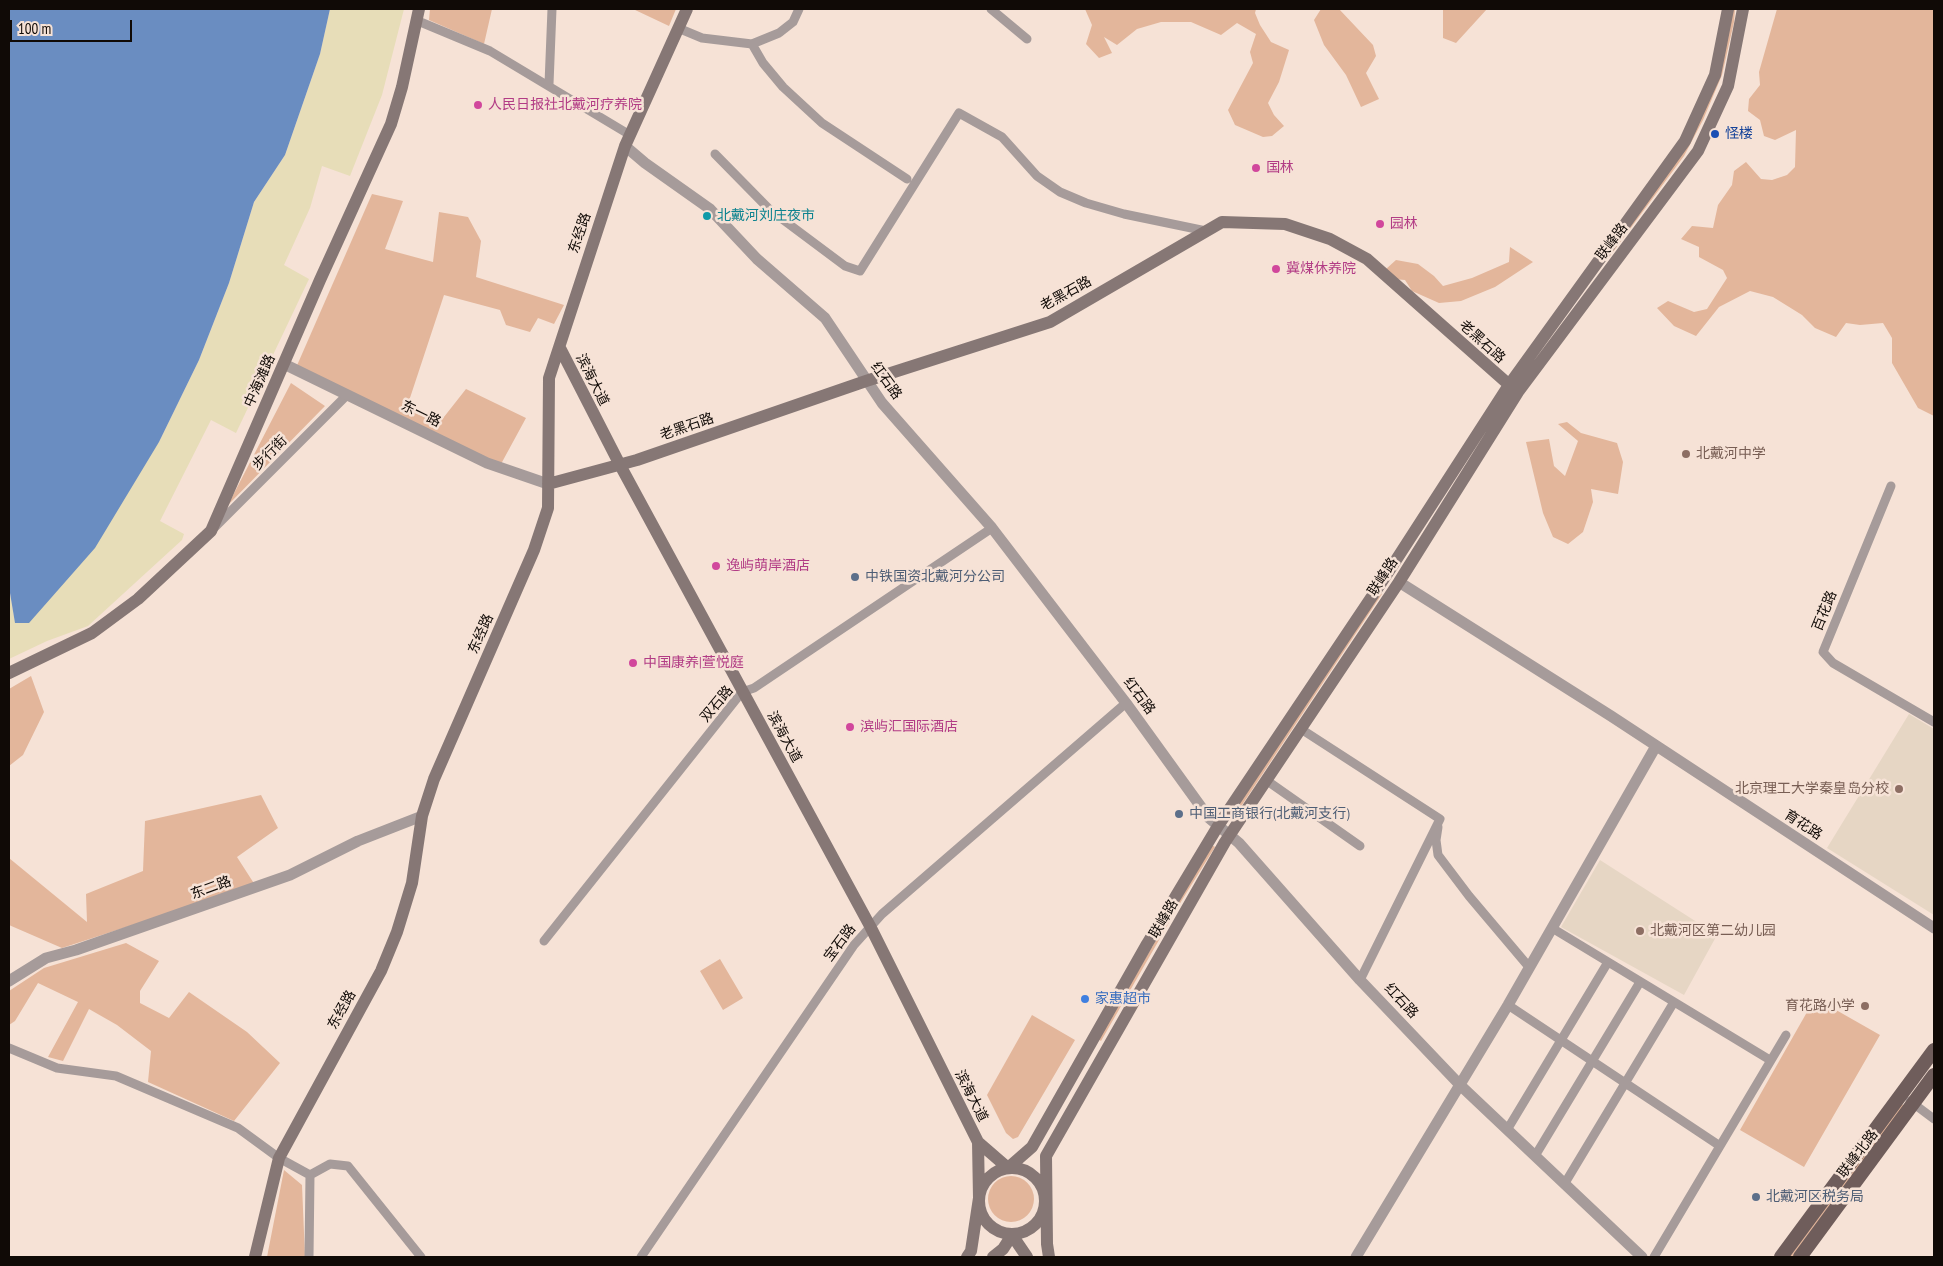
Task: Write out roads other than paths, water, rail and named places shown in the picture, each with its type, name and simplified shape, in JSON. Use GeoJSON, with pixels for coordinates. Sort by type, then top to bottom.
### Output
{"type":"FeatureCollection","features":[{"type":"Feature","properties":{"kind":"main road","name":"东经路"},"geometry":{"type":"LineString","coordinates":[[255,1257],[279,1158],[381,971],[398,932],[412,883],[422,816],[434,779],[534,550],[548,508],[549,378],[560,348],[570,309],[628,140],[687,9]]}},
{"type":"Feature","properties":{"kind":"main road","name":"联峰路"},"geometry":{"type":"LineString","coordinates":[[1008,1168],[1032,1147],[1142,953],[1218,826],[1513,389],[1685,141],[1715,75],[1728,9]]}},
{"type":"Feature","properties":{"kind":"main road","name":"联峰路"},"geometry":{"type":"LineString","coordinates":[[1046,1199],[1044,1166],[1046,1156],[1230,836],[1399,582],[1513,389],[1698,151],[1728,86],[1743,9]]}},
{"type":"Feature","properties":{"kind":"main road","name":"中海滩路"},"geometry":{"type":"LineString","coordinates":[[9,673],[92,633],[138,599],[212,531],[391,124],[418,15]]}},
{"type":"Feature","properties":{"kind":"main road","name":"老黑石路"},"geometry":{"type":"LineString","coordinates":[[548,484],[620,465],[866,381],[1050,322],[1222,222],[1285,224],[1330,239],[1367,259],[1513,389]]}},
{"type":"Feature","properties":{"kind":"main road","name":"滨海大道"},"geometry":{"type":"LineString","coordinates":[[560,348],[620,465],[870,926],[978,1142]]}},
{"type":"Feature","properties":{"kind":"main road","name":"联峰北路"},"geometry":{"type":"LineString","coordinates":[[1800,1257],[1908,1099],[1934,1050]]}},
{"type":"Feature","properties":{"kind":"main road","name":"联峰北路"},"geometry":{"type":"LineString","coordinates":[[1780,1257],[1908,1099],[1934,1074]]}},
{"type":"Feature","properties":{"kind":"main road"},"geometry":{"type":"LineString","coordinates":[[978,1142],[1008,1168]]}},
{"type":"Feature","properties":{"kind":"main road"},"geometry":{"type":"LineString","coordinates":[[978,1142],[980,1209],[988,1224],[1001,1233],[1012,1235],[1023,1233],[1033,1228],[1043,1215],[1046,1199]]}},
{"type":"Feature","properties":{"kind":"main road"},"geometry":{"type":"LineString","coordinates":[[969,1254],[982,1187],[988,1178],[998,1171],[1008,1168],[1019,1168],[1033,1176],[1043,1188],[1046,1199],[1049,1257]]}},
{"type":"Feature","properties":{"kind":"main road"},"geometry":{"type":"LineString","coordinates":[[994,1257],[1003,1249],[1012,1235]]}},
{"type":"Feature","properties":{"kind":"main road"},"geometry":{"type":"LineString","coordinates":[[1012,1235],[1027,1257]]}},
{"type":"Feature","properties":{"kind":"street"},"geometry":{"type":"LineString","coordinates":[[549,84],[552,9]]}},
{"type":"Feature","properties":{"kind":"street"},"geometry":{"type":"LineString","coordinates":[[678,28],[702,38],[752,44],[779,32],[793,22],[799,9]]}},
{"type":"Feature","properties":{"kind":"street"},"geometry":{"type":"LineString","coordinates":[[991,9],[1027,39]]}},
{"type":"Feature","properties":{"kind":"street"},"geometry":{"type":"LineString","coordinates":[[418,15],[490,50],[549,84],[628,140]]}},
{"type":"Feature","properties":{"kind":"street"},"geometry":{"type":"LineString","coordinates":[[752,44],[763,63],[783,87],[822,123],[907,179]]}},
{"type":"Feature","properties":{"kind":"street"},"geometry":{"type":"LineString","coordinates":[[715,154],[770,210],[845,266],[860,270],[958,113],[1002,137],[1037,176],[1060,192],[1086,203],[1124,214],[1206,230]]}},
{"type":"Feature","properties":{"kind":"street","name":"红石路"},"geometry":{"type":"LineString","coordinates":[[628,140],[644,163],[710,209],[757,260],[825,318],[847,347],[866,381],[992,528],[1126,703],[1209,818],[1239,843],[1360,980],[1460,1085],[1642,1257]]}},
{"type":"Feature","properties":{"kind":"street","name":"东一路"},"geometry":{"type":"LineString","coordinates":[[284,364],[486,463],[548,484]]}},
{"type":"Feature","properties":{"kind":"street","name":"步行街"},"geometry":{"type":"LineString","coordinates":[[212,531],[348,395]]}},
{"type":"Feature","properties":{"kind":"street","name":"百花路"},"geometry":{"type":"LineString","coordinates":[[1891,486],[1824,652],[1833,663],[1934,722]]}},
{"type":"Feature","properties":{"kind":"street","name":"双石路"},"geometry":{"type":"LineString","coordinates":[[544,941],[742,692],[754,688],[992,528]]}},
{"type":"Feature","properties":{"kind":"street"},"geometry":{"type":"LineString","coordinates":[[1387,574],[1399,582]]}},
{"type":"Feature","properties":{"kind":"street","name":"育花路"},"geometry":{"type":"LineString","coordinates":[[1399,582],[1656,746],[1934,928]]}},
{"type":"Feature","properties":{"kind":"street","name":"宝石路"},"geometry":{"type":"LineString","coordinates":[[641,1257],[854,944],[870,926],[1126,703]]}},
{"type":"Feature","properties":{"kind":"street"},"geometry":{"type":"LineString","coordinates":[[1301,729],[1440,819]]}},
{"type":"Feature","properties":{"kind":"street"},"geometry":{"type":"LineString","coordinates":[[1356,1257],[1508,1005],[1656,746]]}},
{"type":"Feature","properties":{"kind":"street"},"geometry":{"type":"LineString","coordinates":[[1266,780],[1360,846]]}},
{"type":"Feature","properties":{"kind":"street","name":"东二路"},"geometry":{"type":"LineString","coordinates":[[9,980],[46,958],[76,950],[290,875],[358,841],[422,816]]}},
{"type":"Feature","properties":{"kind":"street"},"geometry":{"type":"LineString","coordinates":[[1440,819],[1436,840],[1438,855],[1469,896],[1529,967]]}},
{"type":"Feature","properties":{"kind":"street"},"geometry":{"type":"LineString","coordinates":[[1360,980],[1440,819]]}},
{"type":"Feature","properties":{"kind":"street"},"geometry":{"type":"LineString","coordinates":[[1552,928],[1770,1060]]}},
{"type":"Feature","properties":{"kind":"street"},"geometry":{"type":"LineString","coordinates":[[1507,1130],[1608,962]]}},
{"type":"Feature","properties":{"kind":"street"},"geometry":{"type":"LineString","coordinates":[[1535,1156],[1640,982]]}},
{"type":"Feature","properties":{"kind":"street"},"geometry":{"type":"LineString","coordinates":[[1565,1183],[1624,1082],[1674,1002]]}},
{"type":"Feature","properties":{"kind":"street"},"geometry":{"type":"LineString","coordinates":[[1508,1005],[1720,1146]]}},
{"type":"Feature","properties":{"kind":"street"},"geometry":{"type":"LineString","coordinates":[[1654,1257],[1786,1035]]}},
{"type":"Feature","properties":{"kind":"street"},"geometry":{"type":"LineString","coordinates":[[9,1048],[57,1068],[116,1076],[238,1128],[279,1158],[310,1175]]}},
{"type":"Feature","properties":{"kind":"street"},"geometry":{"type":"LineString","coordinates":[[1908,1099],[1934,1119]]}},
{"type":"Feature","properties":{"kind":"street"},"geometry":{"type":"LineString","coordinates":[[310,1175],[330,1164],[348,1166],[421,1257]]}},
{"type":"Feature","properties":{"kind":"street"},"geometry":{"type":"LineString","coordinates":[[309,1257],[310,1175]]}},
{"type":"Feature","properties":{"kind":"water"},"geometry":{"type":"Polygon","coordinates":[[[9,9],[330,9],[320,54],[285,155],[254,202],[229,283],[199,360],[159,442],[95,548],[29,623],[15,623],[9,587],[9,9]]]}},
{"type":"Feature","properties":{"kind":"place","name":"人民日报社北戴河疗养院"},"geometry":{"type":"Point","coordinates":[478,105]}},
{"type":"Feature","properties":{"kind":"place","name":"怪楼"},"geometry":{"type":"Point","coordinates":[1715,134]}},
{"type":"Feature","properties":{"kind":"place","name":"国林"},"geometry":{"type":"Point","coordinates":[1256,168]}},
{"type":"Feature","properties":{"kind":"place","name":"北戴河刘庄夜市"},"geometry":{"type":"Point","coordinates":[707,216]}},
{"type":"Feature","properties":{"kind":"place","name":"园林"},"geometry":{"type":"Point","coordinates":[1380,224]}},
{"type":"Feature","properties":{"kind":"place","name":"冀煤休养院"},"geometry":{"type":"Point","coordinates":[1276,269]}},
{"type":"Feature","properties":{"kind":"place","name":"北戴河中学"},"geometry":{"type":"Point","coordinates":[1686,454]}},
{"type":"Feature","properties":{"kind":"place","name":"逸屿萌岸酒店"},"geometry":{"type":"Point","coordinates":[716,566]}},
{"type":"Feature","properties":{"kind":"place","name":"中铁国资北戴河分公司"},"geometry":{"type":"Point","coordinates":[855,577]}},
{"type":"Feature","properties":{"kind":"place","name":"中国康养|萱悦庭"},"geometry":{"type":"Point","coordinates":[633,663]}},
{"type":"Feature","properties":{"kind":"place","name":"滨屿汇国际酒店"},"geometry":{"type":"Point","coordinates":[850,727]}},
{"type":"Feature","properties":{"kind":"place","name":"北京理工大学秦皇岛分校"},"geometry":{"type":"Point","coordinates":[1899,789]}},
{"type":"Feature","properties":{"kind":"place","name":"中国工商银行(北戴河支行)"},"geometry":{"type":"Point","coordinates":[1179,814]}},
{"type":"Feature","properties":{"kind":"place","name":"北戴河区第二幼儿园"},"geometry":{"type":"Point","coordinates":[1640,931]}},
{"type":"Feature","properties":{"kind":"place","name":"家惠超市"},"geometry":{"type":"Point","coordinates":[1085,999]}},
{"type":"Feature","properties":{"kind":"place","name":"育花路小学"},"geometry":{"type":"Point","coordinates":[1865,1006]}},
{"type":"Feature","properties":{"kind":"place","name":"北戴河区税务局"},"geometry":{"type":"Point","coordinates":[1756,1197]}}]}
